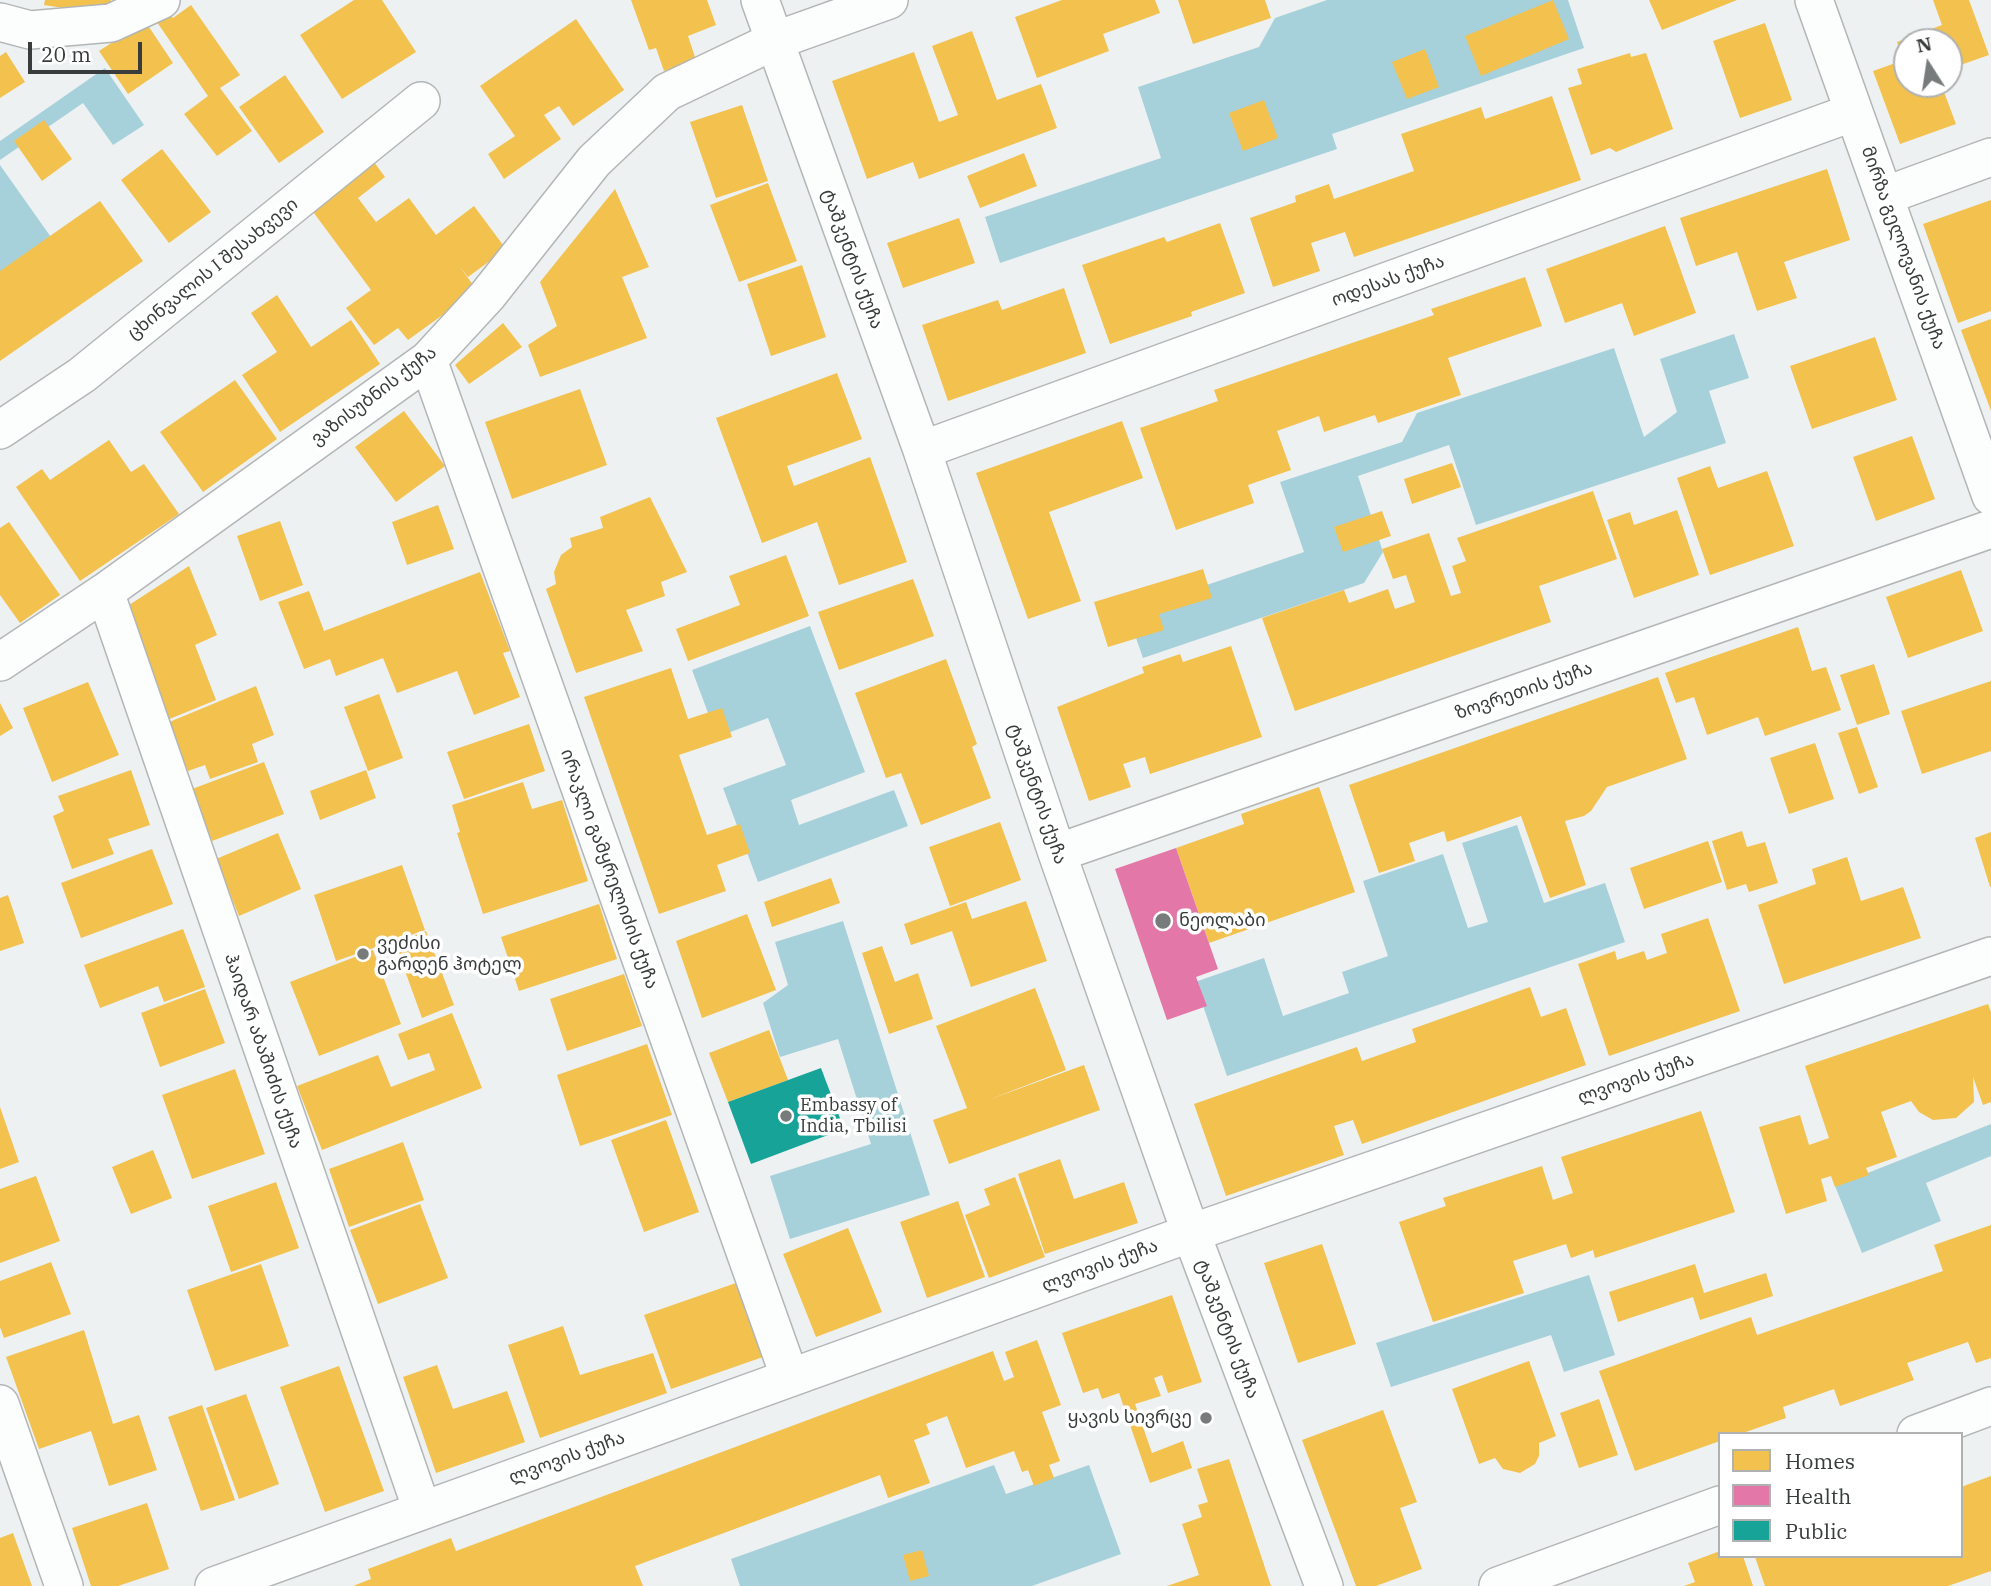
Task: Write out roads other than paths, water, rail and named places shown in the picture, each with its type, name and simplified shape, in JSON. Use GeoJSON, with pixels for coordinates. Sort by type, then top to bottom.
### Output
{"type":"FeatureCollection","features":[{"type":"Feature","properties":{"kind":"street"},"geometry":{"type":"LineString","coordinates":[[0,22],[30,30],[111,23],[161,0]]}},
{"type":"Feature","properties":{"kind":"street","name":"ტაშკენტის ქუჩა"},"geometry":{"type":"LineString","coordinates":[[760,0],[922,450],[1057,853],[1191,1233],[1324,1586]]}},
{"type":"Feature","properties":{"kind":"street","name":"ვაზისუბნის ქუჩა"},"geometry":{"type":"LineString","coordinates":[[0,662],[105,592],[428,360],[487,296],[594,161],[667,92],[774,41],[889,0]]}},
{"type":"Feature","properties":{"kind":"street","name":"მირზა გელოვანის ქუჩა"},"geometry":{"type":"LineString","coordinates":[[1814,0],[1991,496]]}},
{"type":"Feature","properties":{"kind":"street","name":"ცხინვალის I შესახვევი"},"geometry":{"type":"LineString","coordinates":[[0,430],[82,375],[421,101]]}},
{"type":"Feature","properties":{"kind":"street","name":"ოდესას ქუჩა"},"geometry":{"type":"LineString","coordinates":[[922,450],[1854,113]]}},
{"type":"Feature","properties":{"kind":"street"},"geometry":{"type":"LineString","coordinates":[[1884,196],[1991,157]]}},
{"type":"Feature","properties":{"kind":"street","name":"ირაკლი გამყრელიძის ქუჩა"},"geometry":{"type":"LineString","coordinates":[[428,360],[790,1378]]}},
{"type":"Feature","properties":{"kind":"street","name":"ზოვრეთის ქუჩა"},"geometry":{"type":"LineString","coordinates":[[1057,853],[1991,529]]}},
{"type":"Feature","properties":{"kind":"street","name":"ჰაიდარ აბაშიძის ქუჩა"},"geometry":{"type":"LineString","coordinates":[[105,592],[422,1510]]}},
{"type":"Feature","properties":{"kind":"street","name":"ლვოვის ქუჩა"},"geometry":{"type":"LineString","coordinates":[[214,1586],[1191,1233],[1991,957]]}},
{"type":"Feature","properties":{"kind":"street"},"geometry":{"type":"LineString","coordinates":[[0,1404],[64,1586]]}},
{"type":"Feature","properties":{"kind":"street"},"geometry":{"type":"LineString","coordinates":[[1921,1432],[1991,1406]]}},
{"type":"Feature","properties":{"kind":"street"},"geometry":{"type":"LineString","coordinates":[[1498,1586],[1718,1506]]}},
{"type":"Feature","properties":{"kind":"place","name":"ნეოლაბი"},"geometry":{"type":"Point","coordinates":[1163,921]}},
{"type":"Feature","properties":{"kind":"place","name":"ვეძისი გარდენ ჰოტელ"},"geometry":{"type":"Point","coordinates":[363,954]}},
{"type":"Feature","properties":{"kind":"place","name":"Embassy of India, Tbilisi"},"geometry":{"type":"Point","coordinates":[786,1116]}},
{"type":"Feature","properties":{"kind":"place","name":"ყავის სივრცე"},"geometry":{"type":"Point","coordinates":[1206,1418]}}]}
